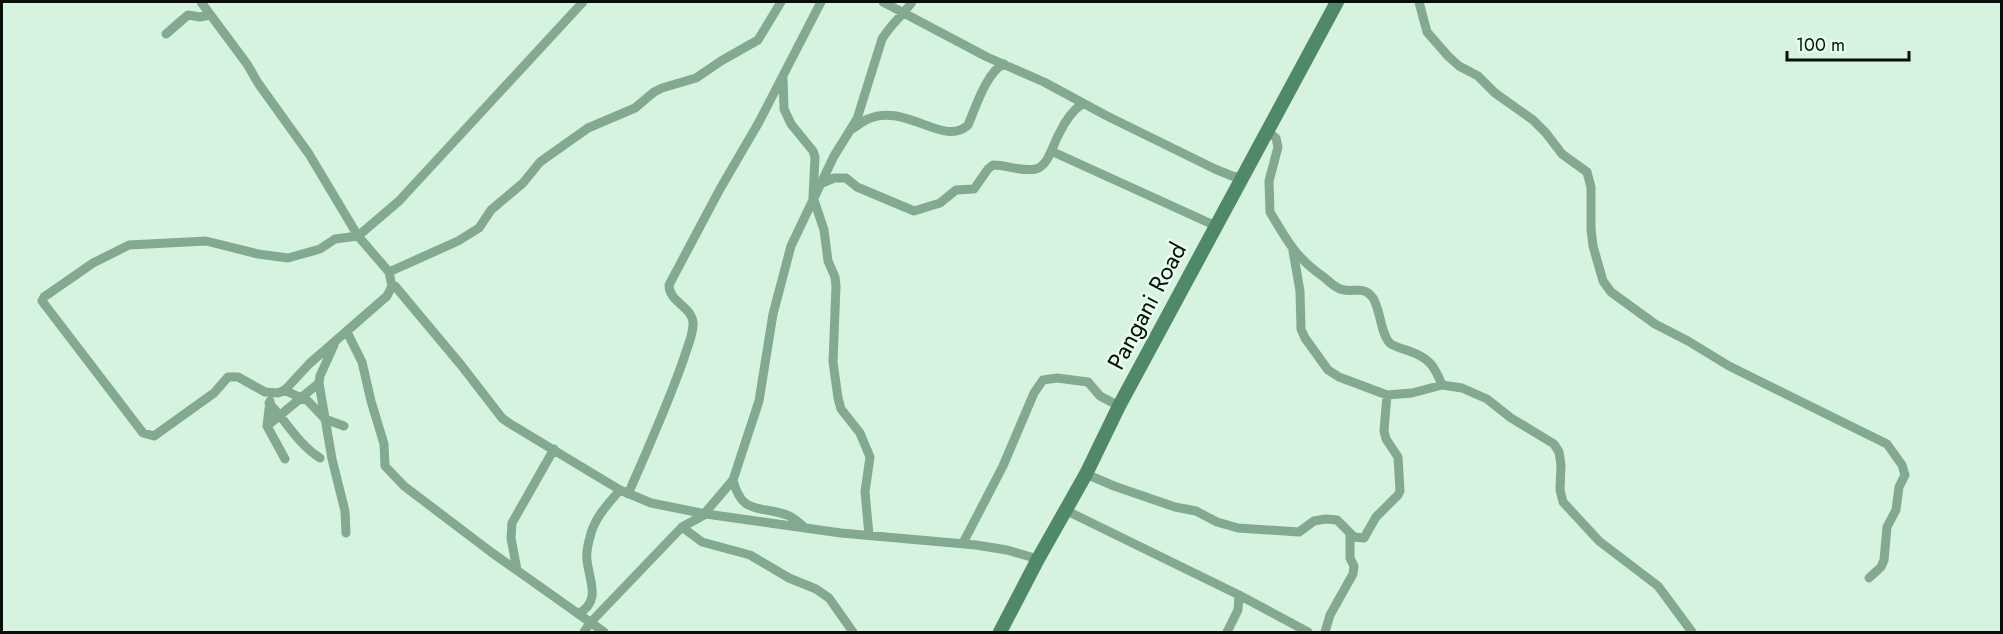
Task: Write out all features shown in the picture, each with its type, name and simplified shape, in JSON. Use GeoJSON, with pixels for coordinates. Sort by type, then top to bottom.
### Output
{"type":"FeatureCollection","features":[{"type":"Feature","properties":{"kind":"main road","name":"Pangani Road"},"geometry":{"type":"LineString","coordinates":[[1000,633],[1086,474],[1119,406],[1337,2]]}},
{"type":"Feature","properties":{"kind":"street"},"geometry":{"type":"LineString","coordinates":[[201,2],[309,154],[358,236],[389,272],[392,286],[387,296],[336,343],[309,364],[284,390],[270,398]]}},
{"type":"Feature","properties":{"kind":"street"},"geometry":{"type":"LineString","coordinates":[[320,458],[303,446],[270,398],[238,377],[228,377],[214,393],[160,433],[147,436],[46,307],[42,301],[44,297],[93,263],[129,245],[206,241],[258,254],[288,258],[320,249],[335,239],[358,236],[399,201],[583,2]]}},
{"type":"Feature","properties":{"kind":"street"},"geometry":{"type":"LineString","coordinates":[[389,272],[458,241],[479,228],[491,210],[523,183],[540,162],[583,131],[635,108],[662,88],[696,78],[720,61],[758,40],[781,2]]}},
{"type":"Feature","properties":{"kind":"street"},"geometry":{"type":"LineString","coordinates":[[578,614],[588,608],[591,603],[592,580],[586,559],[592,528],[624,492],[676,378],[693,328],[691,315],[673,298],[669,285],[759,122],[821,2]]}},
{"type":"Feature","properties":{"kind":"street"},"geometry":{"type":"LineString","coordinates":[[883,2],[1215,169],[1244,178]]}},
{"type":"Feature","properties":{"kind":"street"},"geometry":{"type":"LineString","coordinates":[[584,633],[590,623],[682,527],[705,514],[733,480],[759,401],[767,340],[795,236],[834,156],[852,129],[863,103],[882,39],[889,27],[904,14],[912,2]]}},
{"type":"Feature","properties":{"kind":"street"},"geometry":{"type":"LineString","coordinates":[[1419,2],[1427,32],[1448,56],[1459,66],[1478,76],[1495,93],[1533,120],[1562,154],[1587,172],[1591,187],[1593,246],[1603,281],[1611,292],[1665,330],[1782,394],[1881,440],[1892,451],[1902,465],[1905,475],[1899,487],[1896,510],[1887,527],[1884,560],[1881,567],[1869,578]]}},
{"type":"Feature","properties":{"kind":"street"},"geometry":{"type":"LineString","coordinates":[[166,34],[188,15],[200,17],[210,15]]}},
{"type":"Feature","properties":{"kind":"street"},"geometry":{"type":"LineString","coordinates":[[852,129],[868,118],[894,115],[910,118],[945,133],[955,134],[968,125],[992,75],[998,66],[1004,64]]}},
{"type":"Feature","properties":{"kind":"street"},"geometry":{"type":"LineString","coordinates":[[783,75],[784,109],[791,124],[810,146],[815,157],[813,197],[824,230],[828,261],[836,286],[833,362],[838,398],[841,409],[860,434],[870,457],[865,492],[869,535]]}},
{"type":"Feature","properties":{"kind":"street"},"geometry":{"type":"LineString","coordinates":[[820,184],[834,178],[846,178],[857,187],[910,209],[919,210],[931,204],[940,203],[956,190],[972,190],[993,165],[1035,169],[1044,163],[1059,133],[1077,108],[1082,104],[1087,105]]}},
{"type":"Feature","properties":{"kind":"street"},"geometry":{"type":"LineString","coordinates":[[1267,131],[1276,138],[1278,147],[1270,175],[1268,206],[1293,251],[1303,262],[1339,289],[1359,289],[1372,297],[1379,311],[1386,339],[1391,344],[1419,354],[1426,359],[1434,367],[1442,385]]}},
{"type":"Feature","properties":{"kind":"street"},"geometry":{"type":"LineString","coordinates":[[1050,151],[1216,226]]}},
{"type":"Feature","properties":{"kind":"street"},"geometry":{"type":"LineString","coordinates":[[1293,251],[1300,291],[1301,328],[1328,370],[1339,377],[1387,395],[1412,393],[1442,385],[1475,392],[1511,418],[1554,444],[1561,465],[1560,490],[1563,501],[1599,541],[1658,586],[1692,633]]}},
{"type":"Feature","properties":{"kind":"street"},"geometry":{"type":"LineString","coordinates":[[392,286],[403,294],[502,418],[624,492],[651,503],[705,514],[869,535],[963,543],[1007,550],[1038,559]]}},
{"type":"Feature","properties":{"kind":"street"},"geometry":{"type":"LineString","coordinates":[[347,332],[362,362],[384,444],[384,466],[404,486],[604,633]]}},
{"type":"Feature","properties":{"kind":"street"},"geometry":{"type":"LineString","coordinates":[[336,343],[320,376],[319,383],[332,459],[345,511],[346,533]]}},
{"type":"Feature","properties":{"kind":"street"},"geometry":{"type":"LineString","coordinates":[[963,543],[1003,466],[1034,393],[1043,380],[1057,378],[1088,382],[1100,396],[1119,406]]}},
{"type":"Feature","properties":{"kind":"street"},"geometry":{"type":"LineString","coordinates":[[267,426],[319,383]]}},
{"type":"Feature","properties":{"kind":"street"},"geometry":{"type":"LineString","coordinates":[[284,390],[303,398],[325,419],[344,426]]}},
{"type":"Feature","properties":{"kind":"street"},"geometry":{"type":"LineString","coordinates":[[1086,474],[1175,507],[1196,511],[1218,522],[1238,528],[1299,532],[1314,521],[1326,519],[1341,522],[1350,533],[1358,538],[1364,538],[1376,517],[1400,491],[1398,457],[1386,439],[1384,430],[1387,395]]}},
{"type":"Feature","properties":{"kind":"street"},"geometry":{"type":"LineString","coordinates":[[270,398],[267,426],[285,459]]}},
{"type":"Feature","properties":{"kind":"street"},"geometry":{"type":"LineString","coordinates":[[517,570],[511,538],[512,523],[554,449]]}},
{"type":"Feature","properties":{"kind":"street"},"geometry":{"type":"LineString","coordinates":[[733,480],[740,499],[747,506],[790,516],[803,526]]}},
{"type":"Feature","properties":{"kind":"street"},"geometry":{"type":"LineString","coordinates":[[1065,510],[1239,595],[1308,633]]}},
{"type":"Feature","properties":{"kind":"street"},"geometry":{"type":"LineString","coordinates":[[682,527],[702,542],[750,555],[789,578],[816,589],[829,598],[853,633]]}},
{"type":"Feature","properties":{"kind":"street"},"geometry":{"type":"LineString","coordinates":[[1325,633],[1330,615],[1353,574],[1350,558],[1350,533]]}},
{"type":"Feature","properties":{"kind":"street"},"geometry":{"type":"LineString","coordinates":[[1227,633],[1238,610],[1239,595]]}}]}
